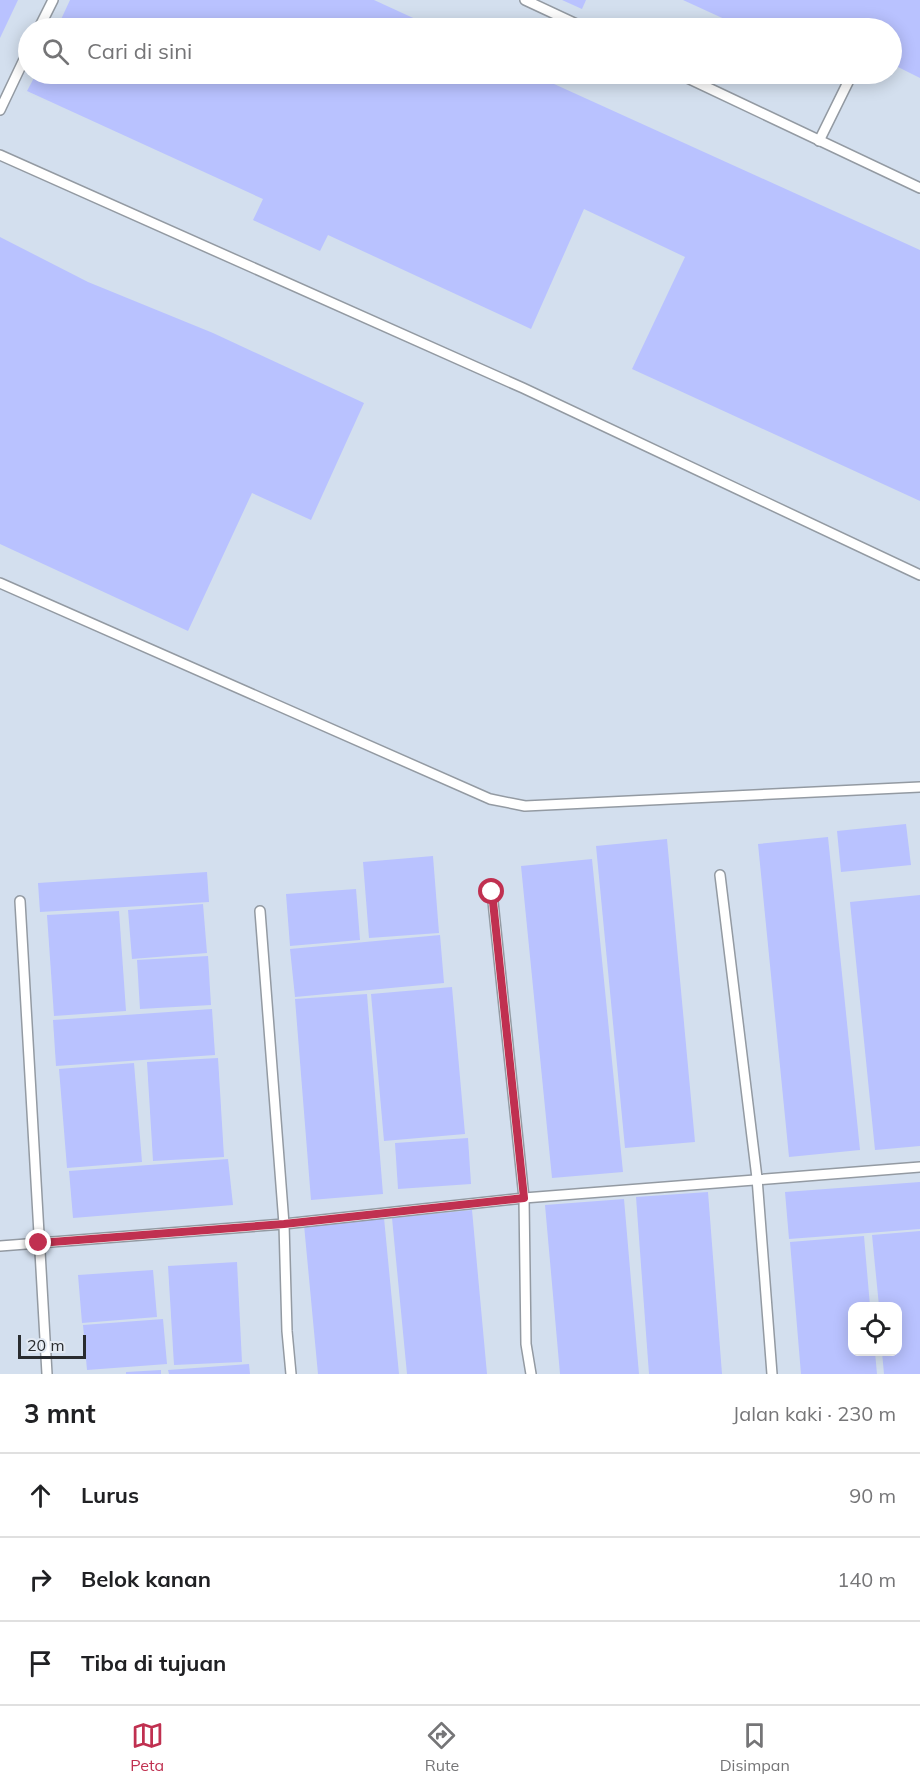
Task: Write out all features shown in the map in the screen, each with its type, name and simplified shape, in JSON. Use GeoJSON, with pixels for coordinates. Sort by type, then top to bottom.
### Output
{"type":"FeatureCollection","features":[{"type":"Feature","properties":{"kind":"lane"},"geometry":{"type":"LineString","coordinates":[[44,18],[53,0]]}},
{"type":"Feature","properties":{"kind":"lane"},"geometry":{"type":"LineString","coordinates":[[525,0],[564,18]]}},
{"type":"Feature","properties":{"kind":"lane"},"geometry":{"type":"LineString","coordinates":[[0,110],[18,72]]}},
{"type":"Feature","properties":{"kind":"lane"},"geometry":{"type":"LineString","coordinates":[[700,84],[920,188]]}},
{"type":"Feature","properties":{"kind":"lane"},"geometry":{"type":"LineString","coordinates":[[819,141],[847,84]]}},
{"type":"Feature","properties":{"kind":"lane"},"geometry":{"type":"LineString","coordinates":[[0,155],[523,388],[920,575]]}},
{"type":"Feature","properties":{"kind":"lane"},"geometry":{"type":"LineString","coordinates":[[0,583],[490,799],[525,806],[920,787]]}},
{"type":"Feature","properties":{"kind":"lane"},"geometry":{"type":"LineString","coordinates":[[720,875],[757,1178],[772,1374]]}},
{"type":"Feature","properties":{"kind":"lane"},"geometry":{"type":"LineString","coordinates":[[492,892],[524,1198],[526,1344],[531,1374]]}},
{"type":"Feature","properties":{"kind":"lane"},"geometry":{"type":"LineString","coordinates":[[20,901],[47,1374]]}},
{"type":"Feature","properties":{"kind":"lane"},"geometry":{"type":"LineString","coordinates":[[260,910],[284,1224],[287,1331],[291,1374]]}},
{"type":"Feature","properties":{"kind":"lane"},"geometry":{"type":"LineString","coordinates":[[0,1246],[284,1224],[524,1198],[920,1167]]}},
{"type":"Feature","properties":{"kind":"shaded area"},"geometry":{"type":"Polygon","coordinates":[[[0,0],[920,0],[920,1374],[0,1374],[0,0]]]}},
{"type":"Feature","properties":{"kind":"building"},"geometry":{"type":"Polygon","coordinates":[[[0,0],[18,0],[0,38],[0,0]]]}},
{"type":"Feature","properties":{"kind":"building"},"geometry":{"type":"Polygon","coordinates":[[[70,0],[374,0],[413,18],[62,18],[70,0]]]}},
{"type":"Feature","properties":{"kind":"building"},"geometry":{"type":"Polygon","coordinates":[[[562,0],[586,0],[582,9],[562,0]]]}},
{"type":"Feature","properties":{"kind":"building"},"geometry":{"type":"Polygon","coordinates":[[[683,0],[920,0],[920,78],[902,69],[902,18],[722,18],[683,0]]]}},
{"type":"Feature","properties":{"kind":"building"},"geometry":{"type":"Polygon","coordinates":[[[31,84],[554,84],[920,250],[920,501],[632,369],[685,257],[584,209],[531,329],[328,235],[320,251],[253,220],[263,199],[27,91],[31,84]]]}},
{"type":"Feature","properties":{"kind":"building"},"geometry":{"type":"Polygon","coordinates":[[[0,237],[88,282],[213,333],[364,403],[311,520],[252,493],[188,631],[0,544],[0,237]]]}},
{"type":"Feature","properties":{"kind":"building"},"geometry":{"type":"Polygon","coordinates":[[[906,824],[911,865],[841,872],[837,831],[906,824]]]}},
{"type":"Feature","properties":{"kind":"building"},"geometry":{"type":"Polygon","coordinates":[[[828,837],[860,1150],[789,1157],[758,844],[828,837]]]}},
{"type":"Feature","properties":{"kind":"building"},"geometry":{"type":"Polygon","coordinates":[[[667,839],[695,1142],[625,1148],[596,846],[667,839]]]}},
{"type":"Feature","properties":{"kind":"building"},"geometry":{"type":"Polygon","coordinates":[[[433,856],[439,933],[369,938],[363,862],[433,856]]]}},
{"type":"Feature","properties":{"kind":"building"},"geometry":{"type":"Polygon","coordinates":[[[592,859],[623,1172],[552,1178],[521,866],[592,859]]]}},
{"type":"Feature","properties":{"kind":"building"},"geometry":{"type":"Polygon","coordinates":[[[207,872],[209,902],[40,912],[38,883],[207,872]]]}},
{"type":"Feature","properties":{"kind":"building"},"geometry":{"type":"Polygon","coordinates":[[[356,889],[360,940],[290,946],[286,894],[356,889]]]}},
{"type":"Feature","properties":{"kind":"building"},"geometry":{"type":"Polygon","coordinates":[[[920,895],[920,1146],[875,1150],[850,902],[920,895]]]}},
{"type":"Feature","properties":{"kind":"building"},"geometry":{"type":"Polygon","coordinates":[[[203,904],[207,953],[132,959],[128,910],[203,904]]]}},
{"type":"Feature","properties":{"kind":"building"},"geometry":{"type":"Polygon","coordinates":[[[119,911],[126,1011],[54,1016],[47,915],[119,911]]]}},
{"type":"Feature","properties":{"kind":"building"},"geometry":{"type":"Polygon","coordinates":[[[440,935],[444,983],[295,997],[290,949],[440,935]]]}},
{"type":"Feature","properties":{"kind":"building"},"geometry":{"type":"Polygon","coordinates":[[[208,956],[211,1005],[140,1009],[137,960],[208,956]]]}},
{"type":"Feature","properties":{"kind":"building"},"geometry":{"type":"Polygon","coordinates":[[[452,987],[465,1134],[384,1141],[371,994],[452,987]]]}},
{"type":"Feature","properties":{"kind":"building"},"geometry":{"type":"Polygon","coordinates":[[[367,994],[383,1194],[311,1200],[295,999],[367,994]]]}},
{"type":"Feature","properties":{"kind":"building"},"geometry":{"type":"Polygon","coordinates":[[[212,1009],[215,1055],[56,1066],[53,1020],[212,1009]]]}},
{"type":"Feature","properties":{"kind":"building"},"geometry":{"type":"Polygon","coordinates":[[[218,1058],[224,1157],[153,1161],[147,1062],[218,1058]]]}},
{"type":"Feature","properties":{"kind":"building"},"geometry":{"type":"Polygon","coordinates":[[[134,1063],[142,1162],[67,1168],[59,1069],[134,1063]]]}},
{"type":"Feature","properties":{"kind":"building"},"geometry":{"type":"Polygon","coordinates":[[[468,1138],[471,1184],[398,1189],[395,1143],[468,1138]]]}},
{"type":"Feature","properties":{"kind":"building"},"geometry":{"type":"Polygon","coordinates":[[[228,1159],[233,1205],[73,1218],[69,1171],[228,1159]]]}},
{"type":"Feature","properties":{"kind":"building"},"geometry":{"type":"Polygon","coordinates":[[[920,1182],[920,1229],[789,1239],[785,1192],[920,1182]]]}},
{"type":"Feature","properties":{"kind":"building"},"geometry":{"type":"Polygon","coordinates":[[[708,1192],[722,1374],[649,1374],[636,1197],[708,1192]]]}},
{"type":"Feature","properties":{"kind":"building"},"geometry":{"type":"Polygon","coordinates":[[[624,1199],[639,1374],[560,1374],[545,1205],[624,1199]]]}},
{"type":"Feature","properties":{"kind":"building"},"geometry":{"type":"Polygon","coordinates":[[[472,1210],[487,1374],[407,1374],[392,1218],[472,1210]]]}},
{"type":"Feature","properties":{"kind":"building"},"geometry":{"type":"Polygon","coordinates":[[[384,1218],[399,1374],[318,1374],[304,1225],[384,1218]]]}},
{"type":"Feature","properties":{"kind":"building"},"geometry":{"type":"Polygon","coordinates":[[[920,1231],[920,1374],[884,1374],[882,1356],[902,1356],[902,1302],[879,1302],[872,1235],[920,1231]]]}},
{"type":"Feature","properties":{"kind":"building"},"geometry":{"type":"Polygon","coordinates":[[[864,1236],[870,1302],[848,1302],[848,1356],[875,1356],[877,1374],[801,1374],[790,1242],[864,1236]]]}},
{"type":"Feature","properties":{"kind":"building"},"geometry":{"type":"Polygon","coordinates":[[[237,1262],[242,1362],[174,1365],[168,1266],[237,1262]]]}},
{"type":"Feature","properties":{"kind":"building"},"geometry":{"type":"Polygon","coordinates":[[[153,1270],[157,1317],[82,1323],[78,1275],[153,1270]]]}},
{"type":"Feature","properties":{"kind":"building"},"geometry":{"type":"Polygon","coordinates":[[[163,1319],[167,1364],[87,1370],[83,1325],[163,1319]]]}},
{"type":"Feature","properties":{"kind":"building"},"geometry":{"type":"Polygon","coordinates":[[[249,1364],[250,1374],[169,1374],[168,1370],[249,1364]]]}},
{"type":"Feature","properties":{"kind":"building"},"geometry":{"type":"Polygon","coordinates":[[[161,1370],[161,1374],[126,1374],[126,1372],[161,1370]]]}},
{"type":"Feature","properties":{"kind":"route"},"geometry":{"type":"LineString","coordinates":[[39,1243],[284,1224],[524,1198],[492,892]]}}]}
